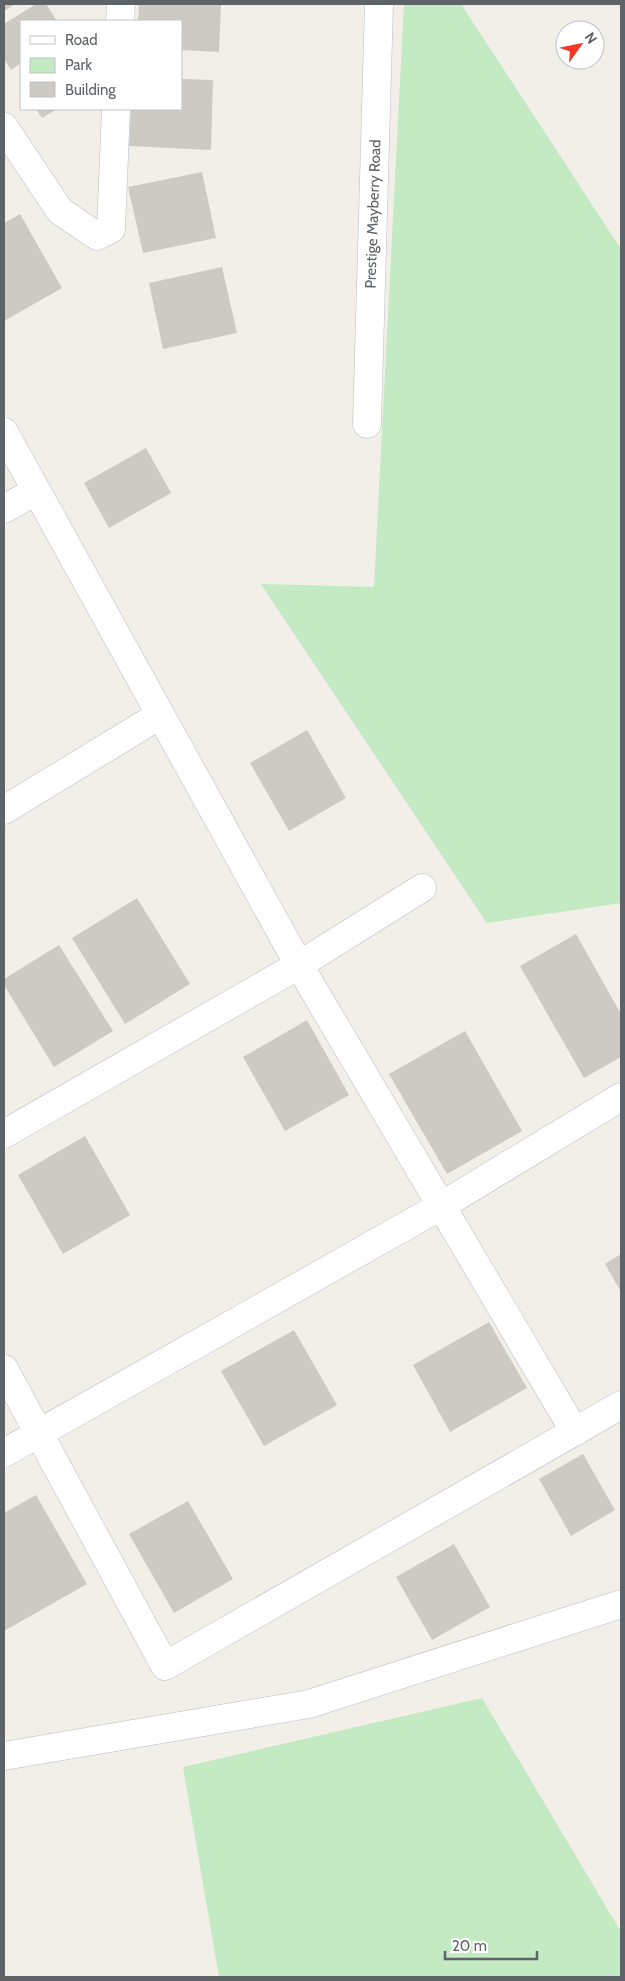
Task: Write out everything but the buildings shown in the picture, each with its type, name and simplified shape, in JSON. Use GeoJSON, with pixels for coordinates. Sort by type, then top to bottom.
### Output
{"type":"FeatureCollection","features":[{"type":"Feature","properties":{"kind":"street"},"geometry":{"type":"LineString","coordinates":[[120,20],[121,4]]}},
{"type":"Feature","properties":{"kind":"street","name":"Prestige Mayberry Road"},"geometry":{"type":"LineString","coordinates":[[367,424],[379,4]]}},
{"type":"Feature","properties":{"kind":"street"},"geometry":{"type":"LineString","coordinates":[[4,127],[60,211],[98,236],[111,229],[116,110]]}},
{"type":"Feature","properties":{"kind":"street"},"geometry":{"type":"LineString","coordinates":[[4,432],[299,965],[575,1432]]}},
{"type":"Feature","properties":{"kind":"street"},"geometry":{"type":"LineString","coordinates":[[4,510],[36,491]]}},
{"type":"Feature","properties":{"kind":"street"},"geometry":{"type":"LineString","coordinates":[[4,810],[160,714]]}},
{"type":"Feature","properties":{"kind":"street"},"geometry":{"type":"LineString","coordinates":[[4,1134],[299,965],[422,888]]}},
{"type":"Feature","properties":{"kind":"street"},"geometry":{"type":"LineString","coordinates":[[4,1453],[441,1206],[621,1096]]}},
{"type":"Feature","properties":{"kind":"street"},"geometry":{"type":"LineString","coordinates":[[4,1369],[165,1666],[621,1405]]}},
{"type":"Feature","properties":{"kind":"street"},"geometry":{"type":"LineString","coordinates":[[4,1756],[309,1704],[621,1604]]}},
{"type":"Feature","properties":{"kind":"green space"},"geometry":{"type":"Polygon","coordinates":[[[404,4],[461,4],[621,249],[621,903],[487,923],[261,584],[374,587],[404,4]]]}},
{"type":"Feature","properties":{"kind":"green space"},"geometry":{"type":"Polygon","coordinates":[[[482,1698],[621,1932],[621,1977],[219,1977],[183,1767],[482,1698]]]}}]}
